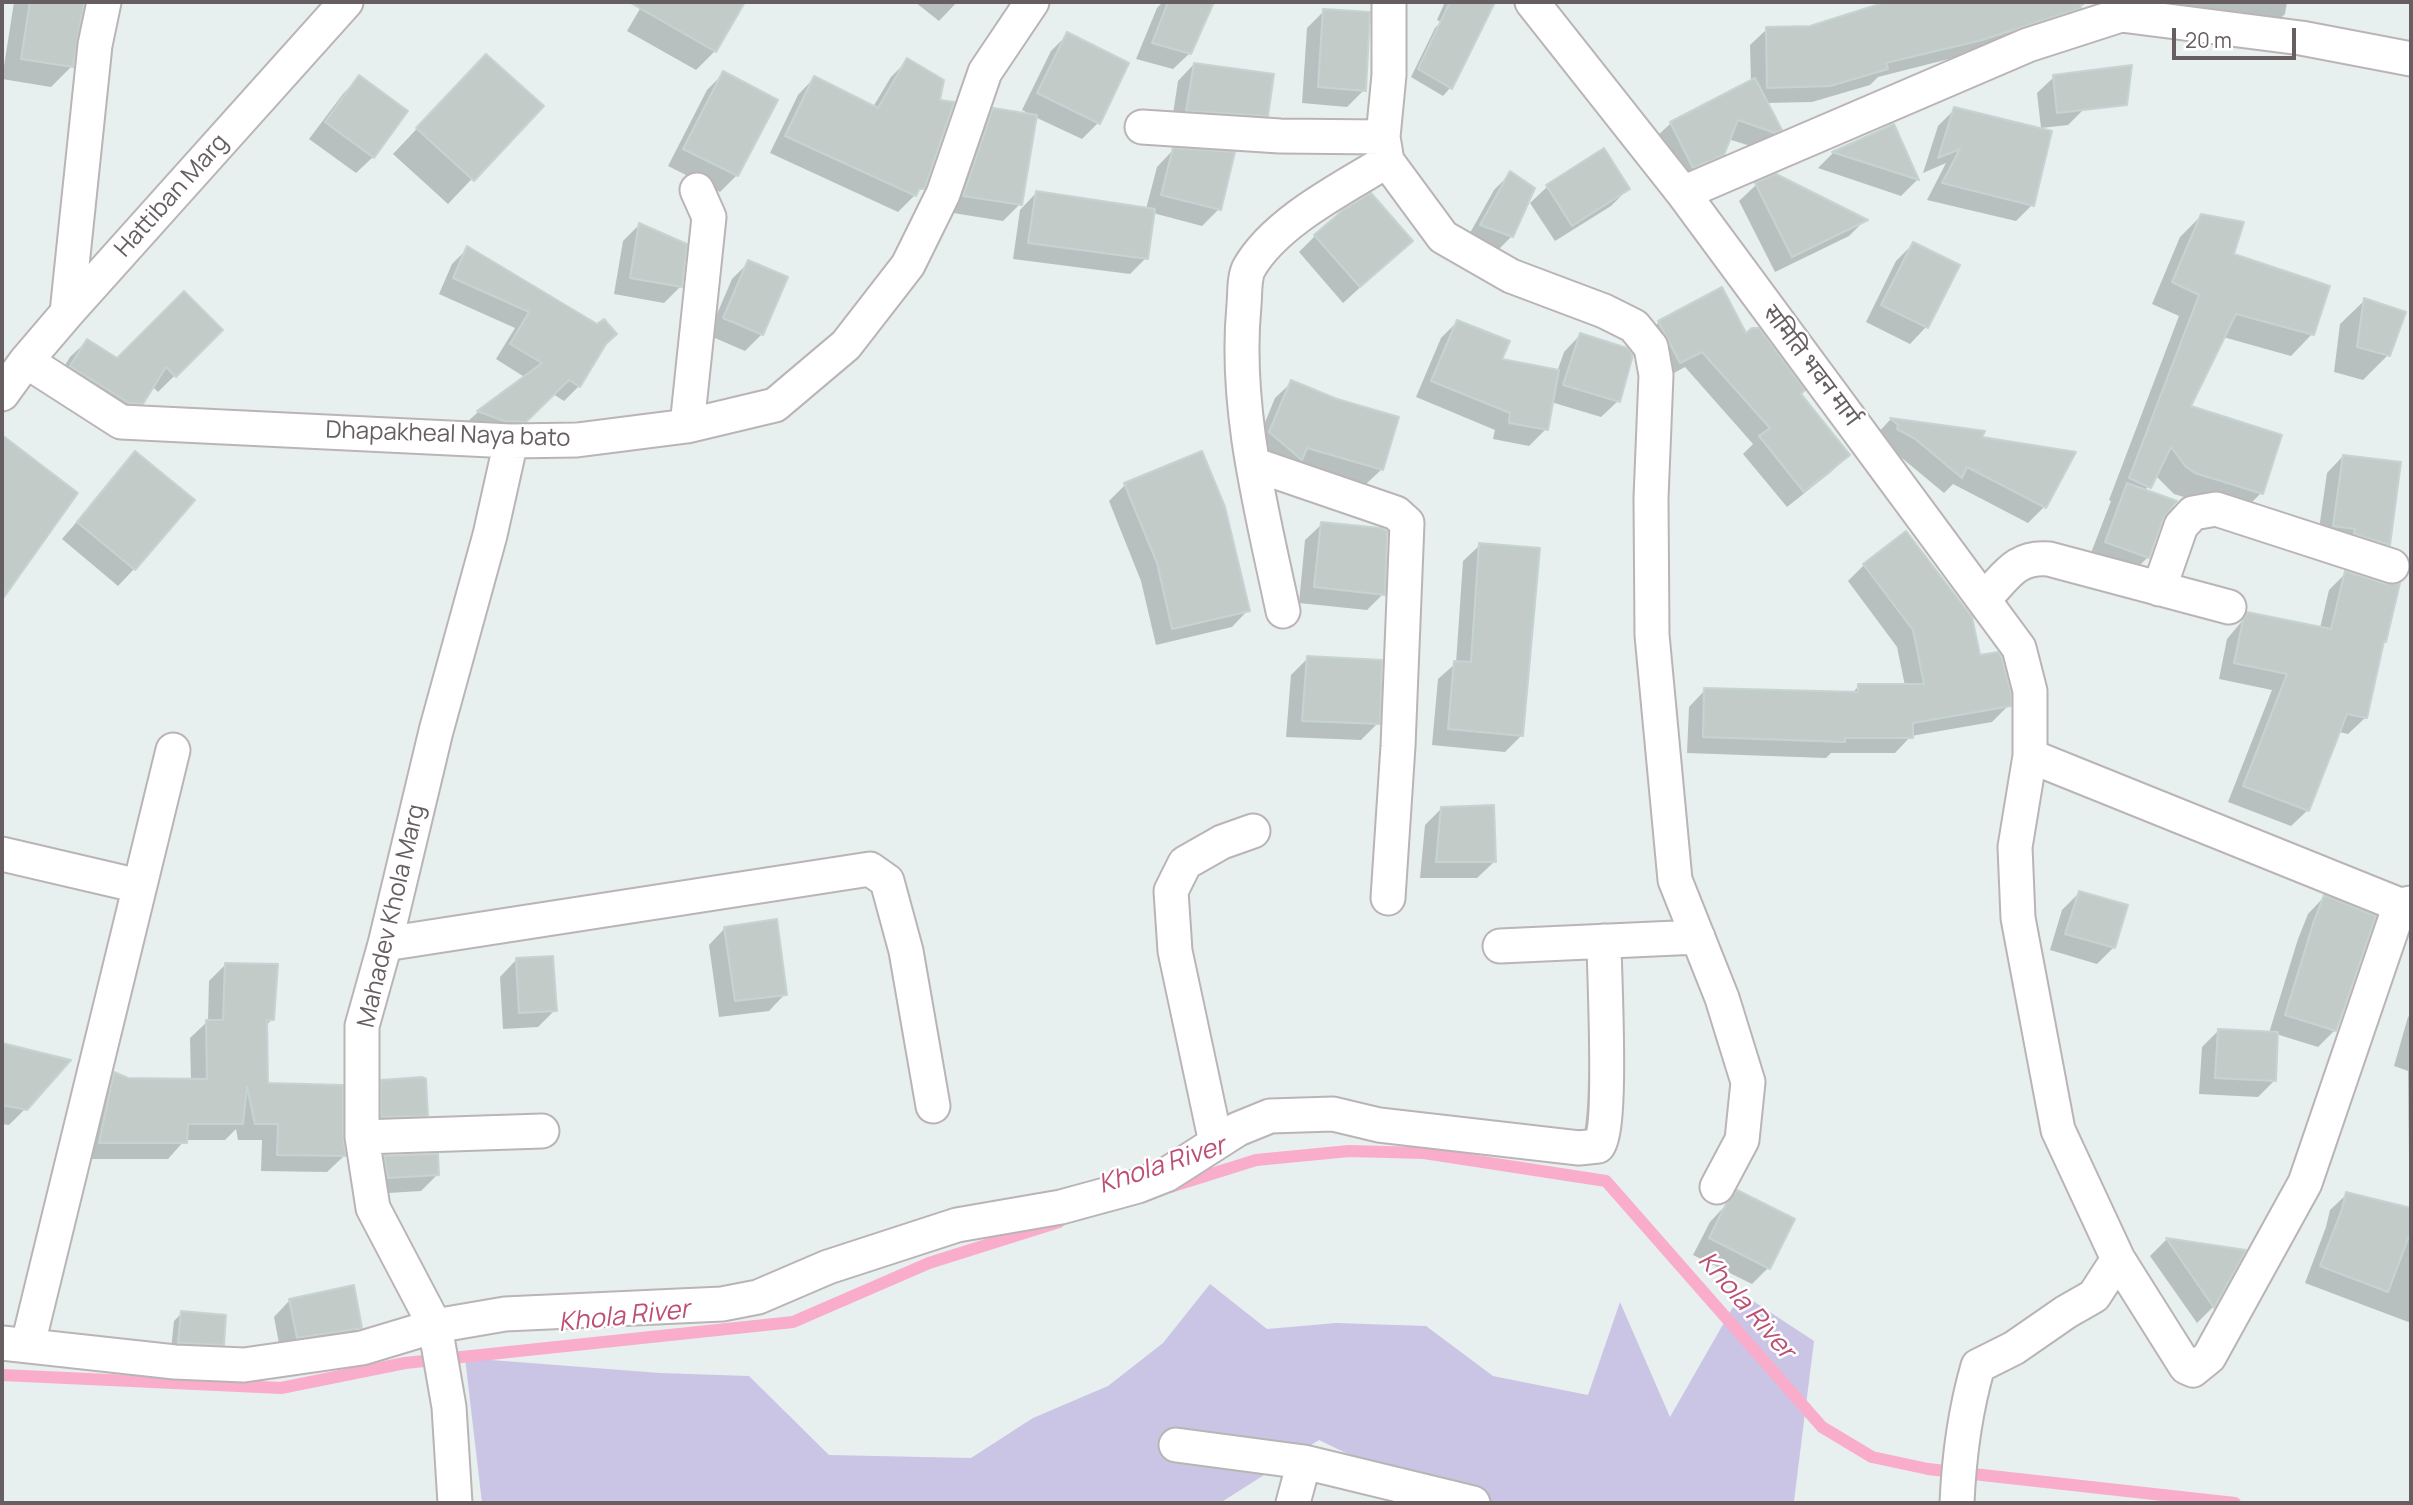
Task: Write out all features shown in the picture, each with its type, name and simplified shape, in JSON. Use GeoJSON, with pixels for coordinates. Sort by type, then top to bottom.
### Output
{"type":"FeatureCollection","features":[{"type":"Feature","properties":{"kind":"street"},"geometry":{"type":"LineString","coordinates":[[66,313],[95,46],[104,2]]}},
{"type":"Feature","properties":{"kind":"street","name":"Hattiban Marg"},"geometry":{"type":"LineString","coordinates":[[2,394],[66,313],[346,2]]}},
{"type":"Feature","properties":{"kind":"street","name":"Dhapakheal Naya bato"},"geometry":{"type":"LineString","coordinates":[[26,361],[121,422],[511,441],[577,440],[687,426],[775,405],[846,345],[908,265],[943,194],[985,72],[1032,2]]}},
{"type":"Feature","properties":{"kind":"street"},"geometry":{"type":"LineString","coordinates":[[1389,2],[1385,149],[1443,237],[1511,276],[1604,311],[1634,326],[1651,347],[1656,375],[1651,498],[1652,635],[1675,880],[1721,998],[1748,1082],[1742,1140],[1717,1187]]}},
{"type":"Feature","properties":{"kind":"street","name":"समिति भवन मार्ग"},"geometry":{"type":"LineString","coordinates":[[1532,2],[1683,193],[2019,648],[2030,691],[2030,756],[2015,847],[2018,918],[2058,1130],[2118,1259],[2186,1367],[2193,1370],[2208,1357],[2305,1183],[2405,904]]}},
{"type":"Feature","properties":{"kind":"street"},"geometry":{"type":"LineString","coordinates":[[1683,193],[2016,50],[2121,15],[2301,38],[2411,59]]}},
{"type":"Feature","properties":{"kind":"street"},"geometry":{"type":"LineString","coordinates":[[1142,127],[1280,136],[1385,149]]}},
{"type":"Feature","properties":{"kind":"street"},"geometry":{"type":"LineString","coordinates":[[1283,611],[1253,464],[1242,383],[1242,330],[1248,270],[1284,226],[1385,149]]}},
{"type":"Feature","properties":{"kind":"street"},"geometry":{"type":"LineString","coordinates":[[687,426],[709,218],[697,190]]}},
{"type":"Feature","properties":{"kind":"street","name":"Mahadev Khola Marg"},"geometry":{"type":"LineString","coordinates":[[455,1503],[449,1407],[437,1338],[373,1208],[362,1137],[362,1026],[385,944],[436,731],[490,535],[511,441]]}},
{"type":"Feature","properties":{"kind":"street"},"geometry":{"type":"LineString","coordinates":[[1253,464],[1396,513],[1407,523],[1398,747],[1388,898]]}},
{"type":"Feature","properties":{"kind":"street"},"geometry":{"type":"LineString","coordinates":[[2159,589],[2181,526],[2193,513],[2216,509],[2392,566]]}},
{"type":"Feature","properties":{"kind":"street"},"geometry":{"type":"LineString","coordinates":[[1984,599],[2022,561],[2035,558],[2049,559],[2229,607]]}},
{"type":"Feature","properties":{"kind":"street"},"geometry":{"type":"LineString","coordinates":[[173,750],[139,886],[15,1343],[174,1362],[243,1365],[437,1338],[505,1314],[722,1304],[758,1297],[828,1267],[957,1226],[1061,1207],[1138,1186],[1166,1175],[1238,1129],[1270,1116],[1333,1114],[1379,1125],[1579,1148],[1598,1146],[1602,1142],[1606,1110],[1604,941]]}},
{"type":"Feature","properties":{"kind":"street"},"geometry":{"type":"LineString","coordinates":[[2030,756],[2405,904]]}},
{"type":"Feature","properties":{"kind":"street"},"geometry":{"type":"LineString","coordinates":[[1216,1143],[1175,951],[1171,891],[1185,863],[1222,842],[1253,831]]}},
{"type":"Feature","properties":{"kind":"street"},"geometry":{"type":"LineString","coordinates":[[2,854],[139,886]]}},
{"type":"Feature","properties":{"kind":"street"},"geometry":{"type":"LineString","coordinates":[[385,944],[870,869],[887,881],[906,951],[933,1105]]}},
{"type":"Feature","properties":{"kind":"street"},"geometry":{"type":"LineString","coordinates":[[1500,946],[1698,937]]}},
{"type":"Feature","properties":{"kind":"street"},"geometry":{"type":"LineString","coordinates":[[362,1137],[542,1131]]}},
{"type":"Feature","properties":{"kind":"street"},"geometry":{"type":"LineString","coordinates":[[1958,1484],[1968,1399],[1978,1366],[2014,1348],[2094,1296],[2118,1259]]}},
{"type":"Feature","properties":{"kind":"street"},"geometry":{"type":"LineString","coordinates":[[1176,1446],[1304,1462],[1473,1503]]}},
{"type":"Feature","properties":{"kind":"street"},"geometry":{"type":"LineString","coordinates":[[1293,1503],[1304,1462]]}},
{"type":"Feature","properties":{"kind":"shaded area"},"geometry":{"type":"Polygon","coordinates":[[[1210,1284],[1267,1329],[1336,1323],[1426,1326],[1493,1376],[1588,1395],[1620,1302],[1670,1417],[1741,1293],[1814,1341],[1794,1501],[1813,1503],[1438,1503],[1433,1495],[1319,1440],[1220,1503],[482,1503],[465,1358],[660,1373],[749,1376],[829,1455],[971,1458],[1033,1418],[1108,1386],[1163,1343],[1210,1284]]]}},
{"type":"Feature","properties":{"kind":"building"},"geometry":{"type":"Polygon","coordinates":[[[30,2],[84,2],[73,67],[21,59],[30,2]]]}},
{"type":"Feature","properties":{"kind":"building"},"geometry":{"type":"Polygon","coordinates":[[[629,2],[745,2],[716,52],[629,2]]]}},
{"type":"Feature","properties":{"kind":"building"},"geometry":{"type":"Polygon","coordinates":[[[1168,2],[1214,2],[1191,54],[1152,43],[1168,2]]]}},
{"type":"Feature","properties":{"kind":"building"},"geometry":{"type":"Polygon","coordinates":[[[1450,2],[1495,2],[1452,89],[1418,69],[1450,2]]]}},
{"type":"Feature","properties":{"kind":"building"},"geometry":{"type":"Polygon","coordinates":[[[1886,2],[2081,2],[2081,8],[1982,40],[1886,63],[1888,69],[1830,86],[1767,88],[1766,27],[1810,26],[1886,2]]]}},
{"type":"Feature","properties":{"kind":"building"},"geometry":{"type":"Polygon","coordinates":[[[1323,9],[1370,12],[1366,91],[1318,87],[1323,9]]]}},
{"type":"Feature","properties":{"kind":"building"},"geometry":{"type":"Polygon","coordinates":[[[1067,32],[1129,63],[1100,124],[1037,93],[1067,32]]]}},
{"type":"Feature","properties":{"kind":"building"},"geometry":{"type":"Polygon","coordinates":[[[486,54],[544,106],[474,181],[416,128],[486,54]]]}},
{"type":"Feature","properties":{"kind":"building"},"geometry":{"type":"Polygon","coordinates":[[[907,58],[944,80],[940,100],[954,102],[925,187],[919,189],[916,196],[785,136],[814,76],[878,108],[907,58]]]}},
{"type":"Feature","properties":{"kind":"building"},"geometry":{"type":"Polygon","coordinates":[[[1194,63],[1274,74],[1268,116],[1186,111],[1194,63]]]}},
{"type":"Feature","properties":{"kind":"building"},"geometry":{"type":"Polygon","coordinates":[[[2132,65],[2127,105],[2057,113],[2053,75],[2132,65]]]}},
{"type":"Feature","properties":{"kind":"building"},"geometry":{"type":"Polygon","coordinates":[[[723,71],[778,100],[738,176],[683,149],[723,71]]]}},
{"type":"Feature","properties":{"kind":"building"},"geometry":{"type":"Polygon","coordinates":[[[359,75],[408,111],[374,158],[325,122],[359,75]]]}},
{"type":"Feature","properties":{"kind":"building"},"geometry":{"type":"Polygon","coordinates":[[[1755,78],[1782,130],[1775,133],[1738,120],[1724,155],[1693,168],[1670,122],[1755,78]]]}},
{"type":"Feature","properties":{"kind":"building"},"geometry":{"type":"Polygon","coordinates":[[[1954,107],[2052,131],[2034,206],[1942,183],[1960,149],[1938,158],[1954,107]]]}},
{"type":"Feature","properties":{"kind":"building"},"geometry":{"type":"Polygon","coordinates":[[[993,108],[1037,115],[1022,205],[963,196],[993,108]]]}},
{"type":"Feature","properties":{"kind":"building"},"geometry":{"type":"Polygon","coordinates":[[[1894,124],[1919,180],[1832,152],[1894,124]]]}},
{"type":"Feature","properties":{"kind":"building"},"geometry":{"type":"Polygon","coordinates":[[[1173,148],[1235,152],[1221,210],[1161,195],[1173,148]]]}},
{"type":"Feature","properties":{"kind":"building"},"geometry":{"type":"Polygon","coordinates":[[[1604,148],[1630,189],[1572,226],[1546,185],[1604,148]]]}},
{"type":"Feature","properties":{"kind":"building"},"geometry":{"type":"Polygon","coordinates":[[[1510,171],[1535,188],[1513,237],[1480,225],[1510,171]]]}},
{"type":"Feature","properties":{"kind":"building"},"geometry":{"type":"Polygon","coordinates":[[[1776,174],[1868,220],[1792,257],[1755,183],[1776,174]]]}},
{"type":"Feature","properties":{"kind":"building"},"geometry":{"type":"Polygon","coordinates":[[[1036,191],[1155,209],[1148,259],[1028,243],[1036,191]]]}},
{"type":"Feature","properties":{"kind":"building"},"geometry":{"type":"Polygon","coordinates":[[[1371,193],[1413,241],[1360,287],[1314,235],[1343,210],[1371,193]]]}},
{"type":"Feature","properties":{"kind":"building"},"geometry":{"type":"Polygon","coordinates":[[[2201,214],[2244,222],[2234,254],[2330,286],[2314,335],[2236,314],[2191,406],[2282,435],[2263,494],[2195,473],[2186,467],[2171,447],[2151,488],[2129,478],[2199,295],[2172,282],[2201,214]]]}},
{"type":"Feature","properties":{"kind":"building"},"geometry":{"type":"Polygon","coordinates":[[[639,223],[687,244],[682,287],[630,278],[639,223]]]}},
{"type":"Feature","properties":{"kind":"building"},"geometry":{"type":"Polygon","coordinates":[[[1913,242],[1960,265],[1928,328],[1881,305],[1913,242]]]}},
{"type":"Feature","properties":{"kind":"building"},"geometry":{"type":"Polygon","coordinates":[[[467,246],[597,324],[604,319],[617,334],[606,344],[580,387],[569,380],[526,422],[504,421],[477,411],[542,363],[510,344],[529,312],[453,278],[467,246]]]}},
{"type":"Feature","properties":{"kind":"building"},"geometry":{"type":"Polygon","coordinates":[[[748,260],[788,277],[763,335],[723,318],[748,260]]]}},
{"type":"Feature","properties":{"kind":"building"},"geometry":{"type":"Polygon","coordinates":[[[1722,287],[1746,333],[1752,328],[1759,328],[1805,390],[1801,394],[1850,455],[1804,492],[1759,436],[1770,428],[1702,352],[1680,363],[1658,321],[1722,287]]]}},
{"type":"Feature","properties":{"kind":"building"},"geometry":{"type":"Polygon","coordinates":[[[184,291],[223,330],[176,377],[166,367],[143,404],[129,403],[70,366],[87,339],[117,358],[184,291]]]}},
{"type":"Feature","properties":{"kind":"building"},"geometry":{"type":"Polygon","coordinates":[[[2364,298],[2406,312],[2390,356],[2357,347],[2364,298]]]}},
{"type":"Feature","properties":{"kind":"building"},"geometry":{"type":"Polygon","coordinates":[[[1457,320],[1510,341],[1502,359],[1559,370],[1548,430],[1509,423],[1510,413],[1431,381],[1457,320]]]}},
{"type":"Feature","properties":{"kind":"building"},"geometry":{"type":"Polygon","coordinates":[[[1580,333],[1627,348],[1633,355],[1620,402],[1563,385],[1580,333]]]}},
{"type":"Feature","properties":{"kind":"building"},"geometry":{"type":"Polygon","coordinates":[[[1291,380],[1337,399],[1399,417],[1383,470],[1307,448],[1302,460],[1269,432],[1291,380]]]}},
{"type":"Feature","properties":{"kind":"building"},"geometry":{"type":"Polygon","coordinates":[[[1890,418],[1985,431],[1982,437],[2076,452],[2046,508],[1967,467],[1962,478],[1914,438],[1897,429],[1898,425],[1890,418]]]}},
{"type":"Feature","properties":{"kind":"building"},"geometry":{"type":"Polygon","coordinates":[[[2,435],[78,493],[2,600],[2,435]]]}},
{"type":"Feature","properties":{"kind":"building"},"geometry":{"type":"Polygon","coordinates":[[[135,451],[195,500],[135,570],[77,522],[135,451]]]}},
{"type":"Feature","properties":{"kind":"building"},"geometry":{"type":"Polygon","coordinates":[[[1202,451],[1225,507],[1250,611],[1172,629],[1157,563],[1124,483],[1202,451]]]}},
{"type":"Feature","properties":{"kind":"building"},"geometry":{"type":"Polygon","coordinates":[[[2343,455],[2401,462],[2390,545],[2354,534],[2355,529],[2333,526],[2343,455]]]}},
{"type":"Feature","properties":{"kind":"building"},"geometry":{"type":"Polygon","coordinates":[[[2127,483],[2177,501],[2163,519],[2149,558],[2105,542],[2127,483]]]}},
{"type":"Feature","properties":{"kind":"building"},"geometry":{"type":"Polygon","coordinates":[[[1321,522],[1381,528],[1387,531],[1385,595],[1314,587],[1321,522]]]}},
{"type":"Feature","properties":{"kind":"building"},"geometry":{"type":"Polygon","coordinates":[[[1906,531],[1972,617],[1980,655],[1998,652],[2001,656],[2011,693],[2011,706],[1913,723],[1913,738],[1845,738],[1845,742],[1703,737],[1704,688],[1858,692],[1858,684],[1924,684],[1913,630],[1863,564],[1906,531]]]}},
{"type":"Feature","properties":{"kind":"building"},"geometry":{"type":"Polygon","coordinates":[[[1479,543],[1540,548],[1523,736],[1448,729],[1454,661],[1471,662],[1479,543]]]}},
{"type":"Feature","properties":{"kind":"building"},"geometry":{"type":"Polygon","coordinates":[[[2345,571],[2386,584],[2400,583],[2367,718],[2347,714],[2309,811],[2243,786],[2287,674],[2234,663],[2247,612],[2331,629],[2345,571]]]}},
{"type":"Feature","properties":{"kind":"building"},"geometry":{"type":"Polygon","coordinates":[[[1307,656],[1382,660],[1380,724],[1302,721],[1307,656]]]}},
{"type":"Feature","properties":{"kind":"building"},"geometry":{"type":"Polygon","coordinates":[[[1494,805],[1496,862],[1436,862],[1441,807],[1494,805]]]}},
{"type":"Feature","properties":{"kind":"building"},"geometry":{"type":"Polygon","coordinates":[[[2079,891],[2128,905],[2115,948],[2065,934],[2079,891]]]}},
{"type":"Feature","properties":{"kind":"building"},"geometry":{"type":"Polygon","coordinates":[[[2324,895],[2376,916],[2336,1031],[2285,1015],[2324,895]]]}},
{"type":"Feature","properties":{"kind":"building"},"geometry":{"type":"Polygon","coordinates":[[[777,919],[787,995],[735,1001],[724,927],[777,919]]]}},
{"type":"Feature","properties":{"kind":"building"},"geometry":{"type":"Polygon","coordinates":[[[553,956],[557,1011],[519,1013],[516,958],[553,956]]]}},
{"type":"Feature","properties":{"kind":"building"},"geometry":{"type":"Polygon","coordinates":[[[225,963],[278,964],[274,1020],[267,1020],[268,1083],[343,1085],[343,1137],[346,1156],[277,1155],[278,1124],[255,1124],[247,1087],[243,1124],[188,1124],[187,1143],[99,1143],[114,1072],[128,1078],[207,1079],[206,1020],[223,1020],[225,963]]]}},
{"type":"Feature","properties":{"kind":"building"},"geometry":{"type":"Polygon","coordinates":[[[2218,1029],[2278,1032],[2276,1081],[2215,1078],[2218,1029]]]}},
{"type":"Feature","properties":{"kind":"building"},"geometry":{"type":"Polygon","coordinates":[[[2,1043],[71,1060],[27,1110],[2,1105],[2,1043]]]}},
{"type":"Feature","properties":{"kind":"building"},"geometry":{"type":"Polygon","coordinates":[[[426,1079],[428,1116],[381,1117],[381,1080],[426,1079]]]}},
{"type":"Feature","properties":{"kind":"building"},"geometry":{"type":"Polygon","coordinates":[[[438,1154],[439,1175],[388,1178],[384,1156],[438,1154]]]}},
{"type":"Feature","properties":{"kind":"building"},"geometry":{"type":"Polygon","coordinates":[[[1737,1190],[1795,1219],[1770,1269],[1709,1238],[1726,1204],[1737,1190]]]}},
{"type":"Feature","properties":{"kind":"building"},"geometry":{"type":"Polygon","coordinates":[[[2346,1192],[2411,1208],[2411,1231],[2388,1292],[2320,1266],[2346,1192]]]}},
{"type":"Feature","properties":{"kind":"building"},"geometry":{"type":"Polygon","coordinates":[[[2166,1238],[2246,1250],[2214,1308],[2166,1238]]]}},
{"type":"Feature","properties":{"kind":"building"},"geometry":{"type":"Polygon","coordinates":[[[354,1285],[362,1328],[297,1338],[289,1299],[354,1285]]]}},
{"type":"Feature","properties":{"kind":"building"},"geometry":{"type":"Polygon","coordinates":[[[181,1311],[226,1315],[224,1345],[178,1343],[181,1311]]]}},
{"type":"Feature","properties":{"kind":"waterway","name":"Khola River"},"geometry":{"type":"LineString","coordinates":[[1170,1187],[1256,1160],[1349,1151],[1424,1153],[1606,1181],[1822,1427],[1872,1457],[1928,1469],[2235,1503]]}},
{"type":"Feature","properties":{"kind":"waterway","name":"Khola River"},"geometry":{"type":"LineString","coordinates":[[2,1375],[281,1388],[405,1363],[793,1322],[929,1263],[1059,1222]]}}]}
